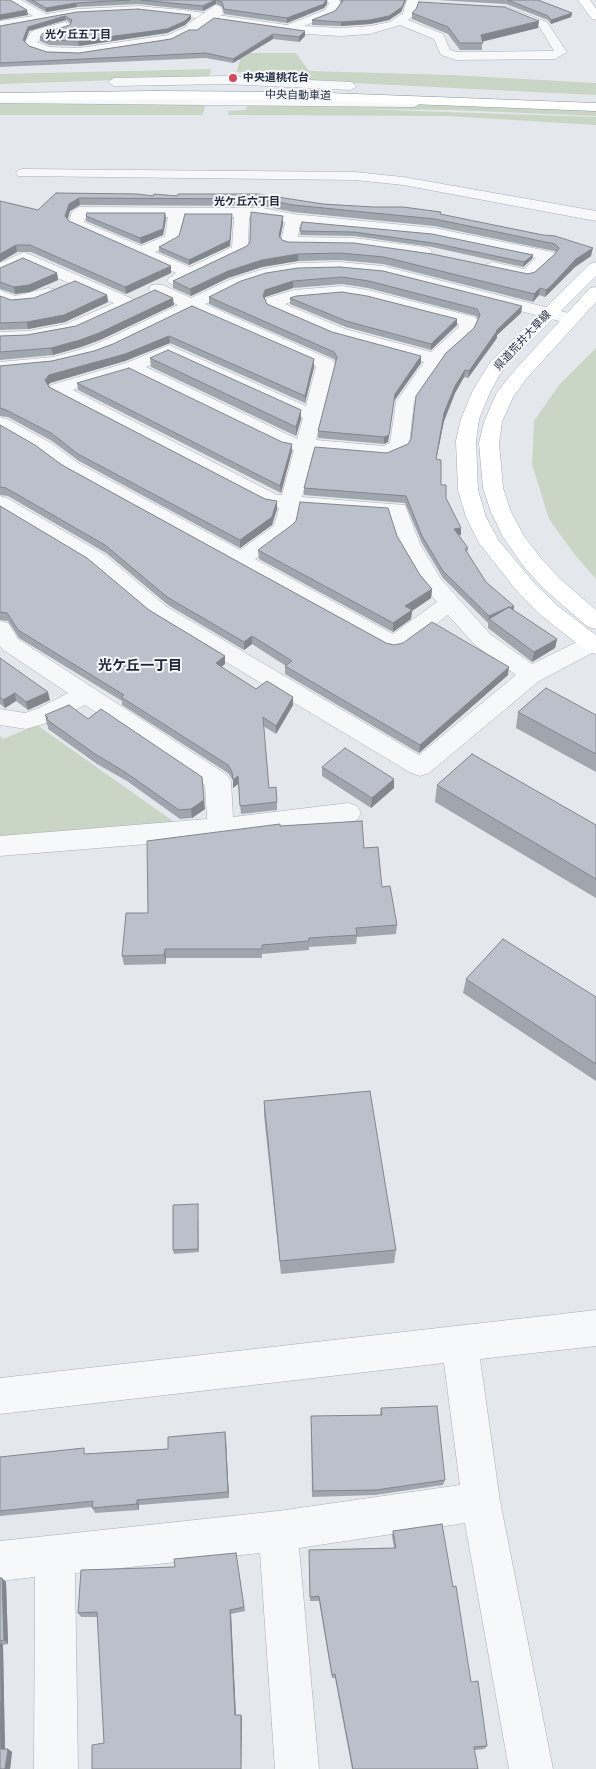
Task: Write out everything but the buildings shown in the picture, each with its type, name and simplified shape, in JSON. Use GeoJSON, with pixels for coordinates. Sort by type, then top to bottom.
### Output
{"type":"FeatureCollection","features":[{"type":"Feature","properties":{"kind":"main road"},"geometry":{"type":"LineString","coordinates":[[584,0],[596,17]]}},
{"type":"Feature","properties":{"kind":"main road","name":"中央自動車道"},"geometry":{"type":"LineString","coordinates":[[0,90],[164,88],[430,92],[596,99]]}},
{"type":"Feature","properties":{"kind":"main road"},"geometry":{"type":"LineString","coordinates":[[528,103],[596,107]]}},
{"type":"Feature","properties":{"kind":"main road","name":"県道荒井大草線"},"geometry":{"type":"LineString","coordinates":[[594,646],[551,612],[509,569],[490,543],[476,517],[468,490],[466,442],[470,419],[482,390],[497,365],[596,267]]}},
{"type":"Feature","properties":{"kind":"main road","name":"県道荒井大草線"},"geometry":{"type":"LineString","coordinates":[[596,292],[521,374],[504,396],[493,422],[489,444],[494,488],[501,512],[514,537],[550,583],[596,622]]}},
{"type":"Feature","properties":{"kind":"street"},"geometry":{"type":"LineString","coordinates":[[13,0],[44,16]]}},
{"type":"Feature","properties":{"kind":"street"},"geometry":{"type":"LineString","coordinates":[[138,9],[147,0]]}},
{"type":"Feature","properties":{"kind":"street"},"geometry":{"type":"LineString","coordinates":[[289,29],[329,12],[335,4],[333,0]]}},
{"type":"Feature","properties":{"kind":"street"},"geometry":{"type":"LineString","coordinates":[[0,25],[44,16],[77,12],[138,9],[289,29],[325,32],[356,31],[384,27],[402,21],[416,2]]}},
{"type":"Feature","properties":{"kind":"street"},"geometry":{"type":"LineString","coordinates":[[77,12],[81,19],[77,22],[39,33],[34,36],[31,43],[48,51],[79,52],[171,38],[193,28],[227,4]]}},
{"type":"Feature","properties":{"kind":"street"},"geometry":{"type":"LineString","coordinates":[[402,21],[440,37],[445,52],[456,56],[555,55],[560,52],[543,24],[506,9],[488,8]]}},
{"type":"Feature","properties":{"kind":"street"},"geometry":{"type":"LineString","coordinates":[[0,98],[241,102],[528,103]]}},
{"type":"Feature","properties":{"kind":"street"},"geometry":{"type":"LineString","coordinates":[[23,173],[355,176],[403,181],[596,216]]}},
{"type":"Feature","properties":{"kind":"street"},"geometry":{"type":"LineString","coordinates":[[190,273],[76,224],[80,212],[263,213],[293,219],[434,233],[446,237],[548,256],[527,275],[480,264]]}},
{"type":"Feature","properties":{"kind":"street"},"geometry":{"type":"LineString","coordinates":[[142,252],[172,238],[177,212]]}},
{"type":"Feature","properties":{"kind":"street"},"geometry":{"type":"LineString","coordinates":[[0,337],[28,336],[71,328],[128,303],[240,248],[242,212]]}},
{"type":"Feature","properties":{"kind":"street"},"geometry":{"type":"LineString","coordinates":[[293,219],[289,242],[354,242],[437,255]]}},
{"type":"Feature","properties":{"kind":"street"},"geometry":{"type":"LineString","coordinates":[[382,299],[408,276],[437,255],[446,237]]}},
{"type":"Feature","properties":{"kind":"street"},"geometry":{"type":"LineString","coordinates":[[0,269],[24,257],[128,303]]}},
{"type":"Feature","properties":{"kind":"street"},"geometry":{"type":"LineString","coordinates":[[0,366],[53,362],[88,353],[107,346],[250,278],[298,268],[340,267],[383,271],[571,319]]}},
{"type":"Feature","properties":{"kind":"street"},"geometry":{"type":"LineString","coordinates":[[0,295],[13,300],[34,299],[76,280]]}},
{"type":"Feature","properties":{"kind":"street"},"geometry":{"type":"LineString","coordinates":[[157,289],[326,364],[284,529],[240,560]]}},
{"type":"Feature","properties":{"kind":"street"},"geometry":{"type":"LineString","coordinates":[[132,367],[286,442],[305,446],[387,452],[399,446],[405,402],[413,388],[435,359],[466,330],[469,321],[350,292],[326,291],[294,295],[273,302],[274,305],[339,333],[435,359]]}},
{"type":"Feature","properties":{"kind":"street"},"geometry":{"type":"LineString","coordinates":[[312,416],[169,350],[132,367],[56,389],[273,501],[398,509],[409,544],[432,583],[482,639],[531,675]]}},
{"type":"Feature","properties":{"kind":"street"},"geometry":{"type":"LineString","coordinates":[[0,423],[44,447],[71,467],[394,644],[449,604]]}},
{"type":"Feature","properties":{"kind":"street"},"geometry":{"type":"LineString","coordinates":[[0,502],[97,560],[158,612],[420,767],[531,675],[594,646]]}},
{"type":"Feature","properties":{"kind":"street"},"geometry":{"type":"LineString","coordinates":[[0,628],[10,644],[218,781],[221,828]]}},
{"type":"Feature","properties":{"kind":"street"},"geometry":{"type":"LineString","coordinates":[[0,717],[26,721],[48,714],[86,694]]}},
{"type":"Feature","properties":{"kind":"street"},"geometry":{"type":"LineString","coordinates":[[0,846],[221,828],[348,812]]}},
{"type":"Feature","properties":{"kind":"street"},"geometry":{"type":"LineString","coordinates":[[0,1396],[596,1328]]}},
{"type":"Feature","properties":{"kind":"street"},"geometry":{"type":"LineString","coordinates":[[460,1344],[481,1501],[531,1769]]}},
{"type":"Feature","properties":{"kind":"street"},"geometry":{"type":"LineString","coordinates":[[0,1561],[278,1531],[481,1501]]}},
{"type":"Feature","properties":{"kind":"street"},"geometry":{"type":"LineString","coordinates":[[278,1531],[297,1769]]}},
{"type":"Feature","properties":{"kind":"street"},"geometry":{"type":"LineString","coordinates":[[54,1556],[56,1769]]}},
{"type":"Feature","properties":{"kind":"green space"},"geometry":{"type":"Polygon","coordinates":[[[250,53],[296,53],[309,71],[452,75],[596,83],[596,95],[251,78],[252,73],[237,72],[240,61],[238,59],[250,53]]]}},
{"type":"Feature","properties":{"kind":"green space"},"geometry":{"type":"Polygon","coordinates":[[[211,69],[209,77],[0,84],[0,74],[211,69]]]}},
{"type":"Feature","properties":{"kind":"green space"},"geometry":{"type":"Polygon","coordinates":[[[0,103],[191,104],[205,106],[203,115],[0,115],[0,103]]]}},
{"type":"Feature","properties":{"kind":"green space"},"geometry":{"type":"Polygon","coordinates":[[[247,105],[420,105],[596,111],[596,116],[451,110],[355,109],[596,117],[596,125],[448,116],[228,115],[229,111],[246,110],[247,105]]]}},
{"type":"Feature","properties":{"kind":"green space"},"geometry":{"type":"Polygon","coordinates":[[[596,348],[596,579],[575,555],[549,519],[532,464],[534,421],[559,385],[596,348]]]}},
{"type":"Feature","properties":{"kind":"green space"},"geometry":{"type":"Polygon","coordinates":[[[37,725],[177,824],[0,837],[0,736],[3,739],[37,725]]]}},
{"type":"Feature","properties":{"kind":"place","name":"中央道桃花台"},"geometry":{"type":"Point","coordinates":[233,78]}},
{"type":"Feature","properties":{"kind":"district","name":"光ケ丘五丁目"},"geometry":{"type":"Point","coordinates":[78,35]}},
{"type":"Feature","properties":{"kind":"district","name":"光ケ丘六丁目"},"geometry":{"type":"Point","coordinates":[247,202]}},
{"type":"Feature","properties":{"kind":"district","name":"光ケ丘一丁目"},"geometry":{"type":"Point","coordinates":[140,667]}}]}
